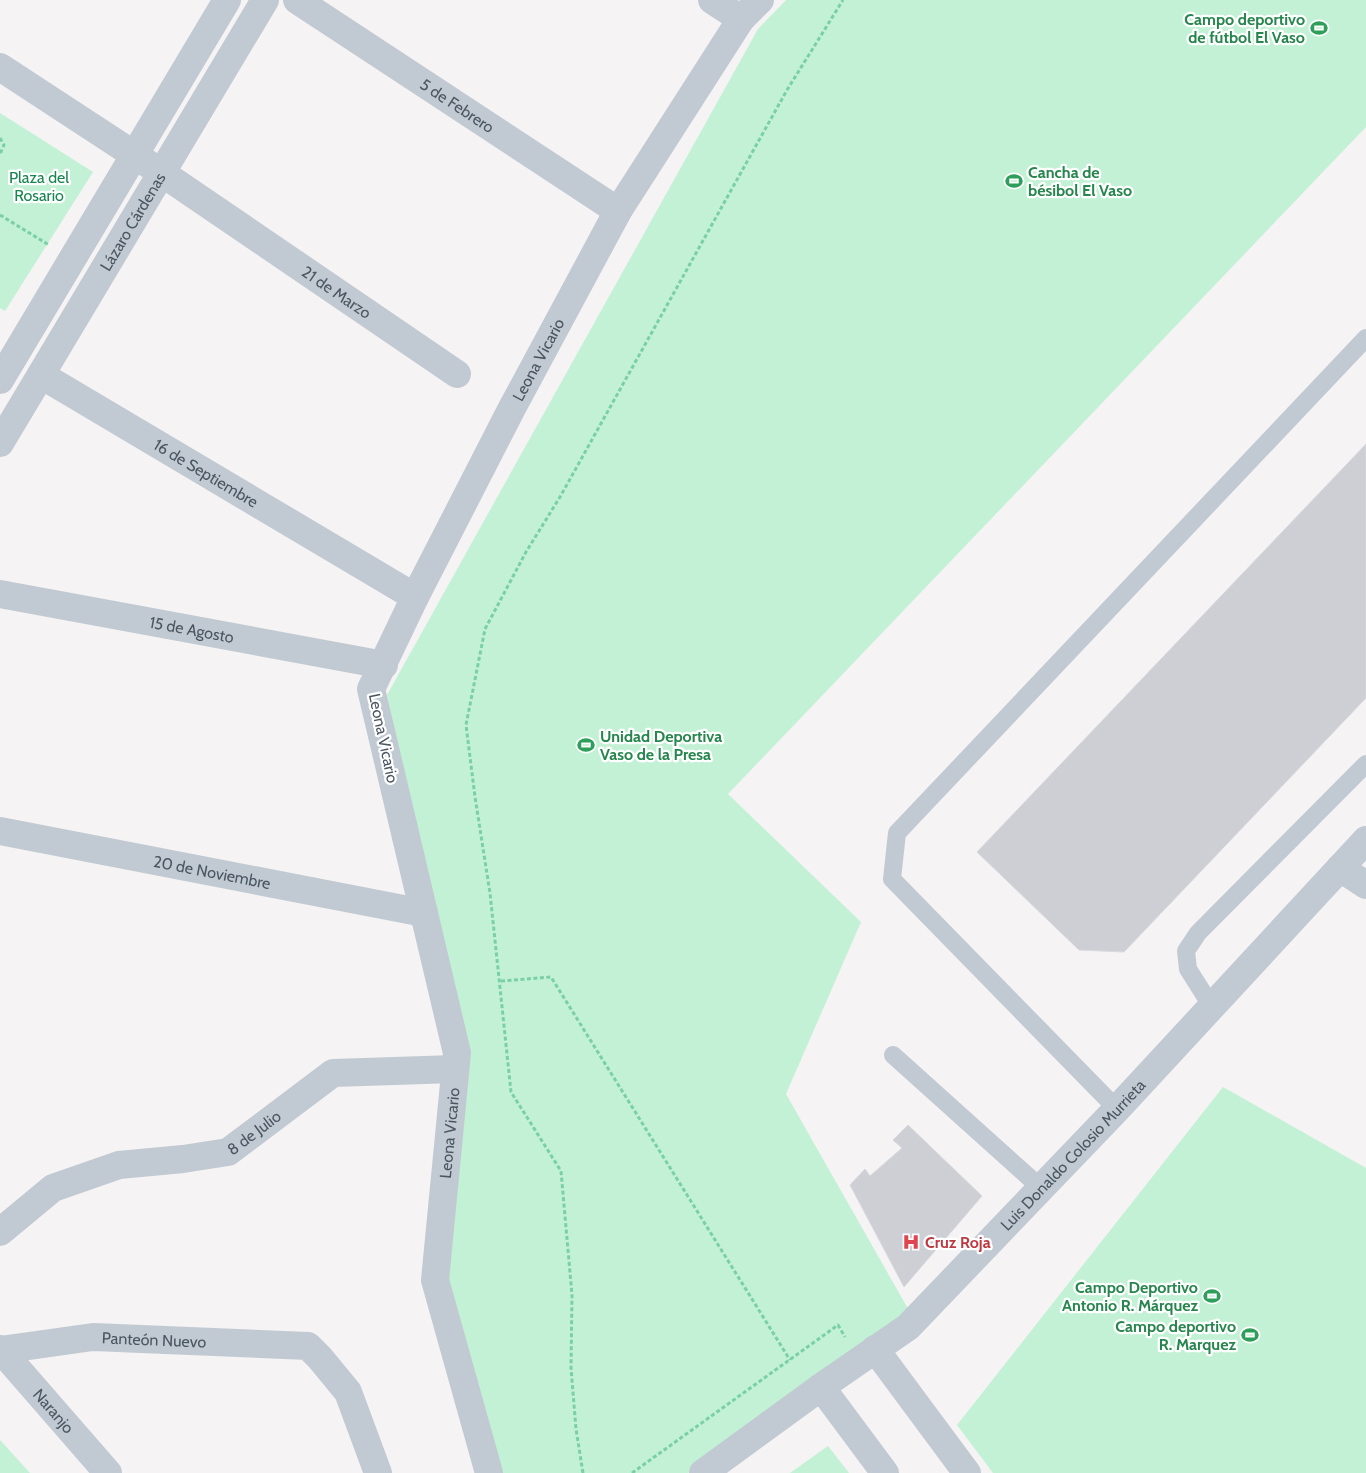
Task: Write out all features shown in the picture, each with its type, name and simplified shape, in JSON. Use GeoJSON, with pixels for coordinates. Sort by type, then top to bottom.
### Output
{"type":"FeatureCollection","features":[{"type":"Feature","properties":{"kind":"street","name":"Lázaro Cárdenas"},"geometry":{"type":"LineString","coordinates":[[0,380],[7,353],[134,155],[227,0]]}},
{"type":"Feature","properties":{"kind":"street","name":"Lázaro Cárdenas"},"geometry":{"type":"LineString","coordinates":[[0,444],[265,0]]}},
{"type":"Feature","properties":{"kind":"street","name":"5 de Febrero"},"geometry":{"type":"LineString","coordinates":[[298,0],[618,211]]}},
{"type":"Feature","properties":{"kind":"street"},"geometry":{"type":"LineString","coordinates":[[712,0],[741,19]]}},
{"type":"Feature","properties":{"kind":"street","name":"Leona Vicario"},"geometry":{"type":"LineString","coordinates":[[489,1473],[435,1280],[457,1053],[371,689],[415,597],[512,408],[618,211],[741,19],[760,0]]}},
{"type":"Feature","properties":{"kind":"street"},"geometry":{"type":"LineString","coordinates":[[0,67],[134,155]]}},
{"type":"Feature","properties":{"kind":"street","name":"21 de Marzo"},"geometry":{"type":"LineString","coordinates":[[134,155],[162,172],[457,374]]}},
{"type":"Feature","properties":{"kind":"street","name":"16 de Septiembre"},"geometry":{"type":"LineString","coordinates":[[7,353],[415,597]]}},
{"type":"Feature","properties":{"kind":"street","name":"15 de Agosto"},"geometry":{"type":"LineString","coordinates":[[0,594],[384,665]]}},
{"type":"Feature","properties":{"kind":"street","name":"20 de Noviembre"},"geometry":{"type":"LineString","coordinates":[[0,831],[424,913]]}},
{"type":"Feature","properties":{"kind":"street","name":"Luis Donaldo Colosio Murrieta"},"geometry":{"type":"LineString","coordinates":[[702,1473],[908,1327],[1118,1109],[1366,840]]}},
{"type":"Feature","properties":{"kind":"street"},"geometry":{"type":"LineString","coordinates":[[1340,868],[1366,884]]}},
{"type":"Feature","properties":{"kind":"street","name":"8 de Julio"},"geometry":{"type":"LineString","coordinates":[[0,1232],[53,1188],[119,1165],[183,1159],[228,1152],[333,1073],[455,1069]]}},
{"type":"Feature","properties":{"kind":"street","name":"Panteón Nuevo"},"geometry":{"type":"LineString","coordinates":[[0,1350],[93,1337],[308,1346],[348,1392],[378,1473]]}},
{"type":"Feature","properties":{"kind":"street"},"geometry":{"type":"LineString","coordinates":[[875,1349],[967,1473]]}},
{"type":"Feature","properties":{"kind":"street","name":"Naranjo"},"geometry":{"type":"LineString","coordinates":[[0,1350],[108,1473]]}},
{"type":"Feature","properties":{"kind":"street"},"geometry":{"type":"LineString","coordinates":[[821,1387],[885,1473]]}},
{"type":"Feature","properties":{"kind":"lane"},"geometry":{"type":"LineString","coordinates":[[1118,1109],[892,879],[897,833],[1366,338]]}},
{"type":"Feature","properties":{"kind":"lane"},"geometry":{"type":"LineString","coordinates":[[1212,1006],[1188,969],[1186,951],[1198,933],[1366,764]]}},
{"type":"Feature","properties":{"kind":"lane"},"geometry":{"type":"LineString","coordinates":[[894,1055],[1041,1188]]}},
{"type":"Feature","properties":{"kind":"path"},"geometry":{"type":"LineString","coordinates":[[583,1473],[576,1429],[571,1368],[572,1295],[561,1171],[511,1092],[501,981],[466,725],[486,629],[526,552],[560,497],[787,90],[843,0]]}},
{"type":"Feature","properties":{"kind":"path"},"geometry":{"type":"LineString","coordinates":[[0,138],[4,145],[0,154]]}},
{"type":"Feature","properties":{"kind":"path"},"geometry":{"type":"LineString","coordinates":[[0,216],[50,246],[48,252]]}},
{"type":"Feature","properties":{"kind":"path"},"geometry":{"type":"LineString","coordinates":[[501,981],[551,977],[790,1360]]}},
{"type":"Feature","properties":{"kind":"green space","name":"Unidad Deportiva Vaso de la Presa"},"geometry":{"type":"Polygon","coordinates":[[[786,0],[1366,0],[1366,127],[728,794],[861,922],[786,1094],[911,1314],[688,1473],[502,1473],[446,1282],[464,1066],[387,695],[758,29],[786,0]]]}},
{"type":"Feature","properties":{"kind":"green space","name":"Plaza del Rosario"},"geometry":{"type":"Polygon","coordinates":[[[0,113],[93,172],[5,311],[0,308],[0,113]]]}},
{"type":"Feature","properties":{"kind":"green space","name":"Campo deportivo R. Marquez"},"geometry":{"type":"Polygon","coordinates":[[[1223,1087],[1366,1168],[1366,1473],[993,1473],[957,1425],[1223,1087]]]}},
{"type":"Feature","properties":{"kind":"green space"},"geometry":{"type":"Polygon","coordinates":[[[0,1440],[30,1473],[0,1473],[0,1440]]]}},
{"type":"Feature","properties":{"kind":"green space"},"geometry":{"type":"Polygon","coordinates":[[[828,1446],[849,1473],[790,1473],[828,1446]]]}},
{"type":"Feature","properties":{"kind":"building"},"geometry":{"type":"Polygon","coordinates":[[[1366,444],[1366,698],[1124,952],[1079,950],[977,852],[1366,444]]]}},
{"type":"Feature","properties":{"kind":"building","name":"Cruz Roja"},"geometry":{"type":"Polygon","coordinates":[[[908,1125],[982,1196],[904,1287],[850,1185],[865,1169],[870,1176],[902,1148],[893,1140],[908,1125]]]}},
{"type":"Feature","properties":{"kind":"place","name":"Campo deportivo de fútbol El Vaso"},"geometry":{"type":"Point","coordinates":[1319,28]}},
{"type":"Feature","properties":{"kind":"place","name":"Cancha de bésibol El Vaso"},"geometry":{"type":"Point","coordinates":[1014,181]}},
{"type":"Feature","properties":{"kind":"place","name":"Unidad Deportiva Vaso de la Presa"},"geometry":{"type":"Point","coordinates":[586,745]}},
{"type":"Feature","properties":{"kind":"place","name":"Cruz Roja"},"geometry":{"type":"Point","coordinates":[911,1242]}},
{"type":"Feature","properties":{"kind":"place","name":"Campo Deportivo Antonio R. Márquez"},"geometry":{"type":"Point","coordinates":[1212,1296]}},
{"type":"Feature","properties":{"kind":"place","name":"Campo deportivo R. Marquez"},"geometry":{"type":"Point","coordinates":[1250,1335]}}]}
